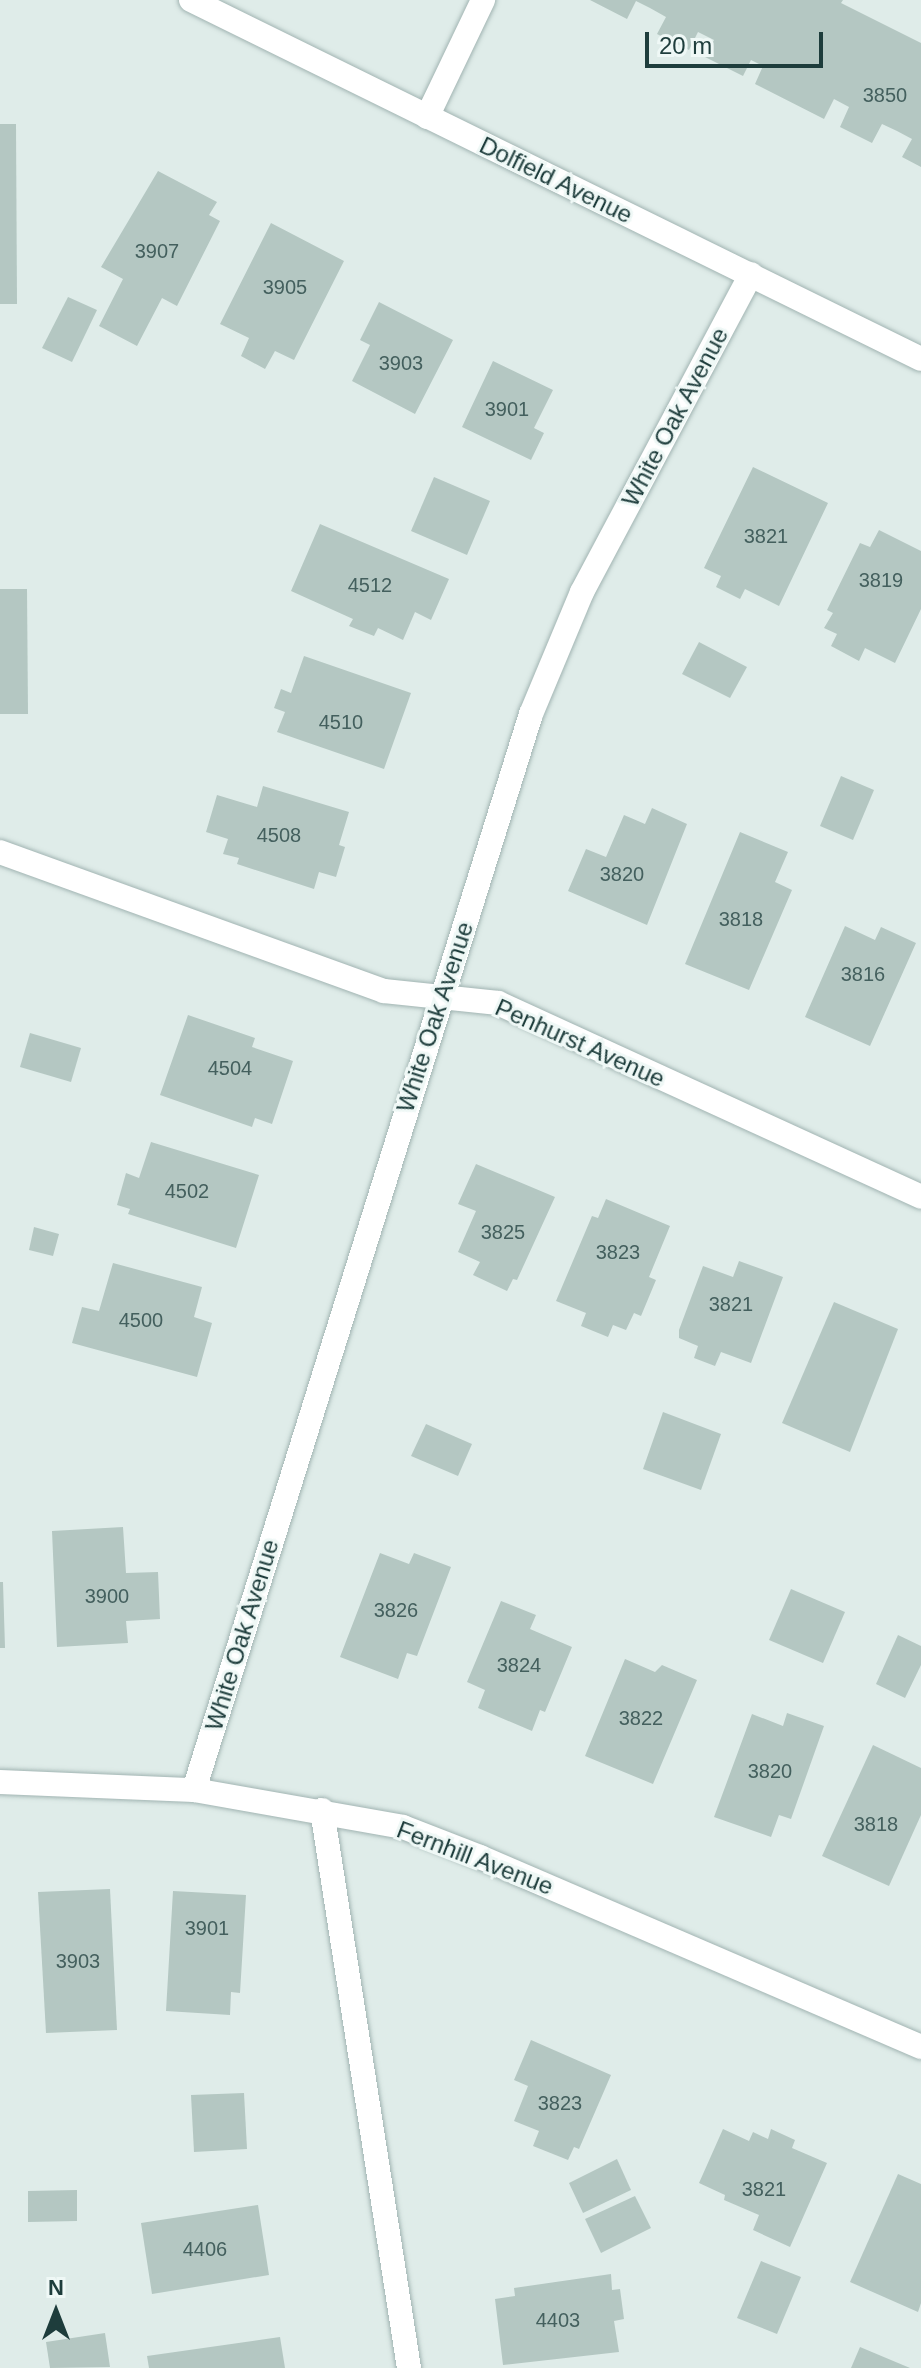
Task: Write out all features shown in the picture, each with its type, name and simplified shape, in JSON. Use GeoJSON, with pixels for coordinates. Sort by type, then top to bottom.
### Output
{"type":"FeatureCollection","features":[{"type":"Feature","properties":{"kind":"street","name":"Dolfield Avenue"},"geometry":{"type":"LineString","coordinates":[[191,0],[921,359]]}},
{"type":"Feature","properties":{"kind":"street"},"geometry":{"type":"LineString","coordinates":[[427,117],[483,0]]}},
{"type":"Feature","properties":{"kind":"street","name":"White Oak Avenue"},"geometry":{"type":"LineString","coordinates":[[194,1790],[531,714],[582,592],[751,274]]}},
{"type":"Feature","properties":{"kind":"street","name":"Penhurst Avenue"},"geometry":{"type":"LineString","coordinates":[[0,852],[384,991],[498,1003],[921,1197]]}},
{"type":"Feature","properties":{"kind":"street","name":"Fernhill Avenue"},"geometry":{"type":"LineString","coordinates":[[0,1782],[194,1790],[322,1810],[403,1827],[480,1857],[921,2047]]}},
{"type":"Feature","properties":{"kind":"street"},"geometry":{"type":"LineString","coordinates":[[322,1810],[409,2368]]}},
{"type":"Feature","properties":{"kind":"building"},"geometry":{"type":"Polygon","coordinates":[[[590,0],[843,0],[841,3],[921,43],[921,167],[902,157],[912,139],[897,131],[882,124],[872,143],[840,127],[849,107],[834,99],[824,119],[755,84],[763,66],[751,60],[743,76],[705,57],[714,40],[698,32],[689,50],[657,34],[666,17],[650,8],[636,1],[627,19],[590,0]]]}},
{"type":"Feature","properties":{"kind":"building"},"geometry":{"type":"Polygon","coordinates":[[[0,124],[16,124],[17,304],[0,304],[0,124]]]}},
{"type":"Feature","properties":{"kind":"building"},"geometry":{"type":"Polygon","coordinates":[[[158,171],[217,202],[209,215],[220,221],[177,306],[162,298],[137,346],[99,326],[123,279],[101,267],[158,171]]]}},
{"type":"Feature","properties":{"kind":"building"},"geometry":{"type":"Polygon","coordinates":[[[271,223],[344,261],[294,360],[275,351],[265,369],[241,356],[249,338],[220,324],[271,223]]]}},
{"type":"Feature","properties":{"kind":"building"},"geometry":{"type":"Polygon","coordinates":[[[68,297],[97,310],[72,362],[42,348],[68,297]]]}},
{"type":"Feature","properties":{"kind":"building"},"geometry":{"type":"Polygon","coordinates":[[[379,302],[453,340],[415,414],[352,381],[370,345],[360,340],[379,302]]]}},
{"type":"Feature","properties":{"kind":"building"},"geometry":{"type":"Polygon","coordinates":[[[493,361],[553,390],[534,428],[544,433],[531,460],[462,427],[493,361]]]}},
{"type":"Feature","properties":{"kind":"building"},"geometry":{"type":"Polygon","coordinates":[[[753,467],[828,503],[779,606],[745,589],[740,599],[716,587],[721,576],[704,568],[753,467]]]}},
{"type":"Feature","properties":{"kind":"building"},"geometry":{"type":"Polygon","coordinates":[[[434,477],[490,501],[467,555],[411,531],[434,477]]]}},
{"type":"Feature","properties":{"kind":"building"},"geometry":{"type":"Polygon","coordinates":[[[320,524],[449,579],[431,620],[415,612],[403,640],[378,628],[374,636],[349,626],[353,619],[291,591],[320,524]]]}},
{"type":"Feature","properties":{"kind":"building"},"geometry":{"type":"Polygon","coordinates":[[[879,530],[921,551],[921,609],[895,663],[865,648],[859,661],[831,646],[837,634],[824,628],[833,613],[827,610],[860,543],[870,547],[879,530]]]}},
{"type":"Feature","properties":{"kind":"building"},"geometry":{"type":"Polygon","coordinates":[[[0,589],[27,589],[28,714],[0,714],[0,589]]]}},
{"type":"Feature","properties":{"kind":"building"},"geometry":{"type":"Polygon","coordinates":[[[699,642],[747,667],[730,698],[682,674],[699,642]]]}},
{"type":"Feature","properties":{"kind":"building"},"geometry":{"type":"Polygon","coordinates":[[[304,656],[411,693],[384,769],[277,732],[285,712],[274,708],[281,689],[291,693],[304,656]]]}},
{"type":"Feature","properties":{"kind":"building"},"geometry":{"type":"Polygon","coordinates":[[[841,776],[874,790],[853,840],[820,826],[841,776]]]}},
{"type":"Feature","properties":{"kind":"building"},"geometry":{"type":"Polygon","coordinates":[[[263,786],[349,812],[339,845],[345,847],[336,877],[319,872],[314,889],[237,864],[239,858],[223,854],[228,839],[206,832],[217,795],[257,807],[263,786]]]}},
{"type":"Feature","properties":{"kind":"building"},"geometry":{"type":"Polygon","coordinates":[[[652,808],[687,824],[647,925],[568,891],[586,849],[606,857],[624,815],[645,824],[652,808]]]}},
{"type":"Feature","properties":{"kind":"building"},"geometry":{"type":"Polygon","coordinates":[[[740,832],[788,852],[775,882],[792,890],[749,990],[685,964],[740,832]]]}},
{"type":"Feature","properties":{"kind":"building"},"geometry":{"type":"Polygon","coordinates":[[[845,926],[875,940],[881,927],[916,943],[870,1046],[805,1017],[845,926]]]}},
{"type":"Feature","properties":{"kind":"building"},"geometry":{"type":"Polygon","coordinates":[[[188,1015],[255,1038],[252,1047],[293,1061],[272,1124],[255,1118],[252,1127],[160,1095],[188,1015]]]}},
{"type":"Feature","properties":{"kind":"building"},"geometry":{"type":"Polygon","coordinates":[[[30,1033],[81,1048],[71,1082],[20,1067],[30,1033]]]}},
{"type":"Feature","properties":{"kind":"building"},"geometry":{"type":"Polygon","coordinates":[[[151,1142],[259,1175],[236,1248],[128,1214],[130,1209],[117,1205],[126,1173],[139,1178],[151,1142]]]}},
{"type":"Feature","properties":{"kind":"building"},"geometry":{"type":"Polygon","coordinates":[[[476,1164],[555,1197],[517,1280],[513,1279],[507,1291],[473,1275],[480,1262],[458,1252],[476,1211],[458,1204],[476,1164]]]}},
{"type":"Feature","properties":{"kind":"building"},"geometry":{"type":"Polygon","coordinates":[[[606,1199],[670,1226],[649,1277],[656,1280],[641,1316],[634,1313],[626,1330],[613,1325],[608,1337],[581,1326],[586,1313],[556,1301],[592,1216],[598,1218],[606,1199]]]}},
{"type":"Feature","properties":{"kind":"building"},"geometry":{"type":"Polygon","coordinates":[[[34,1227],[59,1234],[53,1256],[29,1250],[34,1227]]]}},
{"type":"Feature","properties":{"kind":"building"},"geometry":{"type":"Polygon","coordinates":[[[739,1261],[783,1277],[751,1363],[721,1352],[715,1366],[694,1358],[698,1346],[679,1338],[679,1330],[703,1266],[733,1277],[739,1261]]]}},
{"type":"Feature","properties":{"kind":"building"},"geometry":{"type":"Polygon","coordinates":[[[113,1263],[202,1287],[194,1317],[212,1323],[197,1377],[72,1343],[82,1307],[99,1311],[113,1263]]]}},
{"type":"Feature","properties":{"kind":"building"},"geometry":{"type":"Polygon","coordinates":[[[834,1302],[898,1329],[850,1452],[782,1423],[834,1302]]]}},
{"type":"Feature","properties":{"kind":"building"},"geometry":{"type":"Polygon","coordinates":[[[663,1412],[721,1434],[701,1490],[643,1469],[663,1412]]]}},
{"type":"Feature","properties":{"kind":"building"},"geometry":{"type":"Polygon","coordinates":[[[426,1424],[472,1444],[458,1476],[411,1456],[426,1424]]]}},
{"type":"Feature","properties":{"kind":"building"},"geometry":{"type":"Polygon","coordinates":[[[123,1527],[126,1573],[158,1572],[160,1619],[126,1621],[128,1643],[57,1647],[52,1531],[123,1527]]]}},
{"type":"Feature","properties":{"kind":"building"},"geometry":{"type":"Polygon","coordinates":[[[380,1553],[409,1564],[414,1553],[451,1567],[417,1656],[407,1653],[398,1679],[340,1657],[380,1553]]]}},
{"type":"Feature","properties":{"kind":"building"},"geometry":{"type":"Polygon","coordinates":[[[0,1582],[3,1582],[5,1648],[0,1648],[0,1582]]]}},
{"type":"Feature","properties":{"kind":"building"},"geometry":{"type":"Polygon","coordinates":[[[791,1589],[845,1612],[823,1663],[769,1640],[791,1589]]]}},
{"type":"Feature","properties":{"kind":"building"},"geometry":{"type":"Polygon","coordinates":[[[501,1601],[536,1615],[530,1629],[572,1647],[545,1712],[540,1710],[532,1731],[478,1708],[485,1690],[467,1682],[501,1601]]]}},
{"type":"Feature","properties":{"kind":"building"},"geometry":{"type":"Polygon","coordinates":[[[898,1635],[921,1646],[921,1665],[905,1698],[876,1684],[898,1635]]]}},
{"type":"Feature","properties":{"kind":"building"},"geometry":{"type":"Polygon","coordinates":[[[625,1659],[655,1672],[662,1665],[697,1680],[653,1784],[585,1756],[625,1659]]]}},
{"type":"Feature","properties":{"kind":"building"},"geometry":{"type":"Polygon","coordinates":[[[787,1713],[824,1726],[791,1819],[779,1815],[771,1837],[714,1817],[752,1714],[783,1726],[787,1713]]]}},
{"type":"Feature","properties":{"kind":"building"},"geometry":{"type":"Polygon","coordinates":[[[873,1745],[921,1768],[921,1815],[889,1886],[822,1856],[873,1745]]]}},
{"type":"Feature","properties":{"kind":"building"},"geometry":{"type":"Polygon","coordinates":[[[110,1889],[117,2030],[46,2033],[38,1892],[110,1889]]]}},
{"type":"Feature","properties":{"kind":"building"},"geometry":{"type":"Polygon","coordinates":[[[173,1891],[246,1895],[240,1993],[231,1992],[230,2015],[166,2011],[173,1891]]]}},
{"type":"Feature","properties":{"kind":"building"},"geometry":{"type":"Polygon","coordinates":[[[531,2040],[611,2075],[579,2149],[574,2147],[568,2160],[533,2146],[539,2131],[514,2121],[528,2086],[514,2080],[531,2040]]]}},
{"type":"Feature","properties":{"kind":"building"},"geometry":{"type":"Polygon","coordinates":[[[244,2093],[247,2149],[194,2152],[191,2095],[244,2093]]]}},
{"type":"Feature","properties":{"kind":"building"},"geometry":{"type":"Polygon","coordinates":[[[723,2129],[749,2141],[753,2132],[768,2139],[771,2129],[795,2140],[792,2148],[827,2163],[790,2247],[753,2230],[759,2215],[724,2200],[725,2195],[699,2183],[723,2129]]]}},
{"type":"Feature","properties":{"kind":"building"},"geometry":{"type":"Polygon","coordinates":[[[617,2159],[631,2190],[583,2213],[569,2183],[617,2159]]]}},
{"type":"Feature","properties":{"kind":"building"},"geometry":{"type":"Polygon","coordinates":[[[898,2174],[921,2184],[921,2303],[918,2312],[850,2282],[898,2174]]]}},
{"type":"Feature","properties":{"kind":"building"},"geometry":{"type":"Polygon","coordinates":[[[77,2190],[77,2221],[28,2222],[28,2191],[77,2190]]]}},
{"type":"Feature","properties":{"kind":"building"},"geometry":{"type":"Polygon","coordinates":[[[635,2196],[651,2228],[601,2253],[585,2219],[635,2196]]]}},
{"type":"Feature","properties":{"kind":"building"},"geometry":{"type":"Polygon","coordinates":[[[258,2205],[269,2275],[152,2294],[141,2223],[258,2205]]]}},
{"type":"Feature","properties":{"kind":"building"},"geometry":{"type":"Polygon","coordinates":[[[761,2261],[801,2277],[777,2334],[737,2318],[761,2261]]]}},
{"type":"Feature","properties":{"kind":"building"},"geometry":{"type":"Polygon","coordinates":[[[611,2274],[612,2290],[620,2289],[624,2319],[614,2321],[619,2352],[503,2365],[495,2299],[515,2296],[514,2288],[611,2274]]]}},
{"type":"Feature","properties":{"kind":"building"},"geometry":{"type":"Polygon","coordinates":[[[105,2333],[110,2367],[50,2368],[46,2342],[105,2333]]]}},
{"type":"Feature","properties":{"kind":"building"},"geometry":{"type":"Polygon","coordinates":[[[280,2337],[285,2368],[149,2368],[147,2356],[280,2337]]]}},
{"type":"Feature","properties":{"kind":"building"},"geometry":{"type":"Polygon","coordinates":[[[860,2347],[910,2368],[851,2368],[860,2347]]]}}]}
